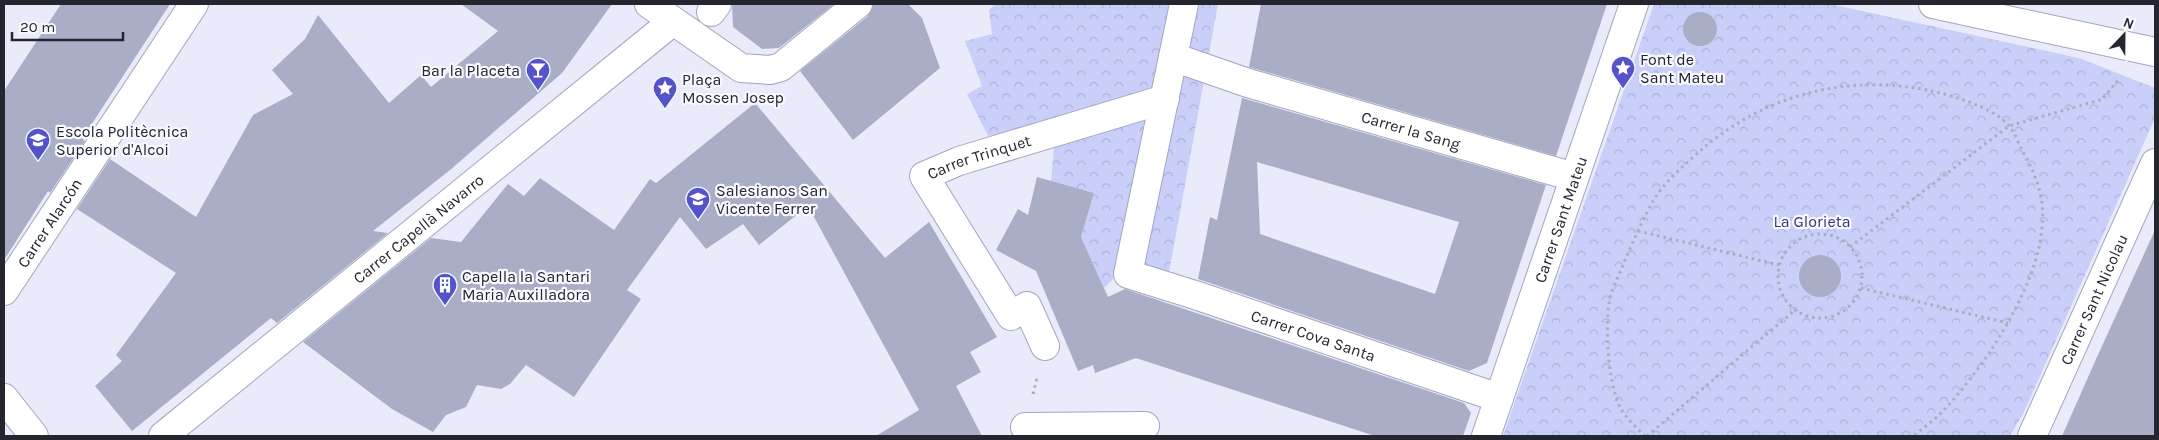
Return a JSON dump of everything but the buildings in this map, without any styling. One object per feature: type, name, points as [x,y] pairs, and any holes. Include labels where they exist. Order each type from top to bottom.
[{"type":"street","name":"Carrer Alarcón","points":[[4,291],[194,4]]},
{"type":"street","points":[[649,4],[672,22],[741,68],[770,70],[781,67],[858,4]]},
{"type":"street","points":[[1165,99],[1184,4]]},
{"type":"street","name":"Carrer Sant Mateu","points":[[1486,436],[1634,4]]},
{"type":"street","points":[[1933,4],[2146,50]]},
{"type":"street","name":"Carrer Capellà Navarro","points":[[163,436],[672,22]]},
{"type":"street","name":"Carrer la Sang","points":[[1173,57],[1248,83],[1574,177]]},
{"type":"street","name":"Carrer Cova Santa","points":[[1165,99],[1128,274],[1499,398]]},
{"type":"street","name":"Carrer Trinquet","points":[[1045,346],[1027,306],[1011,316],[924,176],[959,161],[1165,99]]},
{"type":"street","name":"Carrer Sant Nicolau","points":[[2032,436],[2155,163]]},
{"type":"street","points":[[4,398],[34,436]]},
{"type":"street","points":[[1025,427],[1145,426]]},
{"type":"path","points":[[1850,247],[2009,126],[2103,99],[2122,75],[2146,50]]},
{"type":"path","points":[[1795,310],[1646,436],[1621,409],[1609,368],[1609,301],[1638,231],[1659,192],[1716,136],[1751,114],[1783,100],[1836,87],[1906,86],[1935,92],[1979,106],[2009,126],[2033,170],[2041,198],[2042,234],[2026,288],[2008,323],[1971,378],[1943,412],[1913,436]]},
{"type":"path","points":[[1638,231],[1780,265]]},
{"type":"path","points":[[1816,234],[1829,235],[1850,247],[1859,259],[1862,273],[1861,288],[1855,300],[1846,310],[1834,316],[1820,318],[1807,316],[1795,310],[1786,301],[1778,277],[1785,253],[1793,244],[1816,234]]},
{"type":"path","points":[[1861,288],[2008,323]]},
{"type":"green space","points":[[995,4],[1218,4],[1168,278],[1127,265],[1104,288],[1081,237],[1094,193],[1051,182],[1056,122],[988,136],[967,94],[982,86],[965,41],[992,34],[989,10]]},
{"type":"green space","name":"La Glorieta","points":[[1654,4],[1830,4],[2079,58],[2155,88],[2155,118],[2024,412],[2010,436],[1503,436]]},
{"type":"place","name":"Font de Sant Mateu","points":[[1623,89]]},
{"type":"place","name":"Bar la Placeta","points":[[538,91]]},
{"type":"place","name":"Plaça Mossen Josep","points":[[665,109]]},
{"type":"place","name":"Escola Politècnica Superior d'Alcoi","points":[[38,161]]},
{"type":"place","name":"Salesianos San Vicente Ferrer","points":[[698,220]]},
{"type":"place","name":"Capella la Santari Maria Auxilladora","points":[[445,306]]}]
